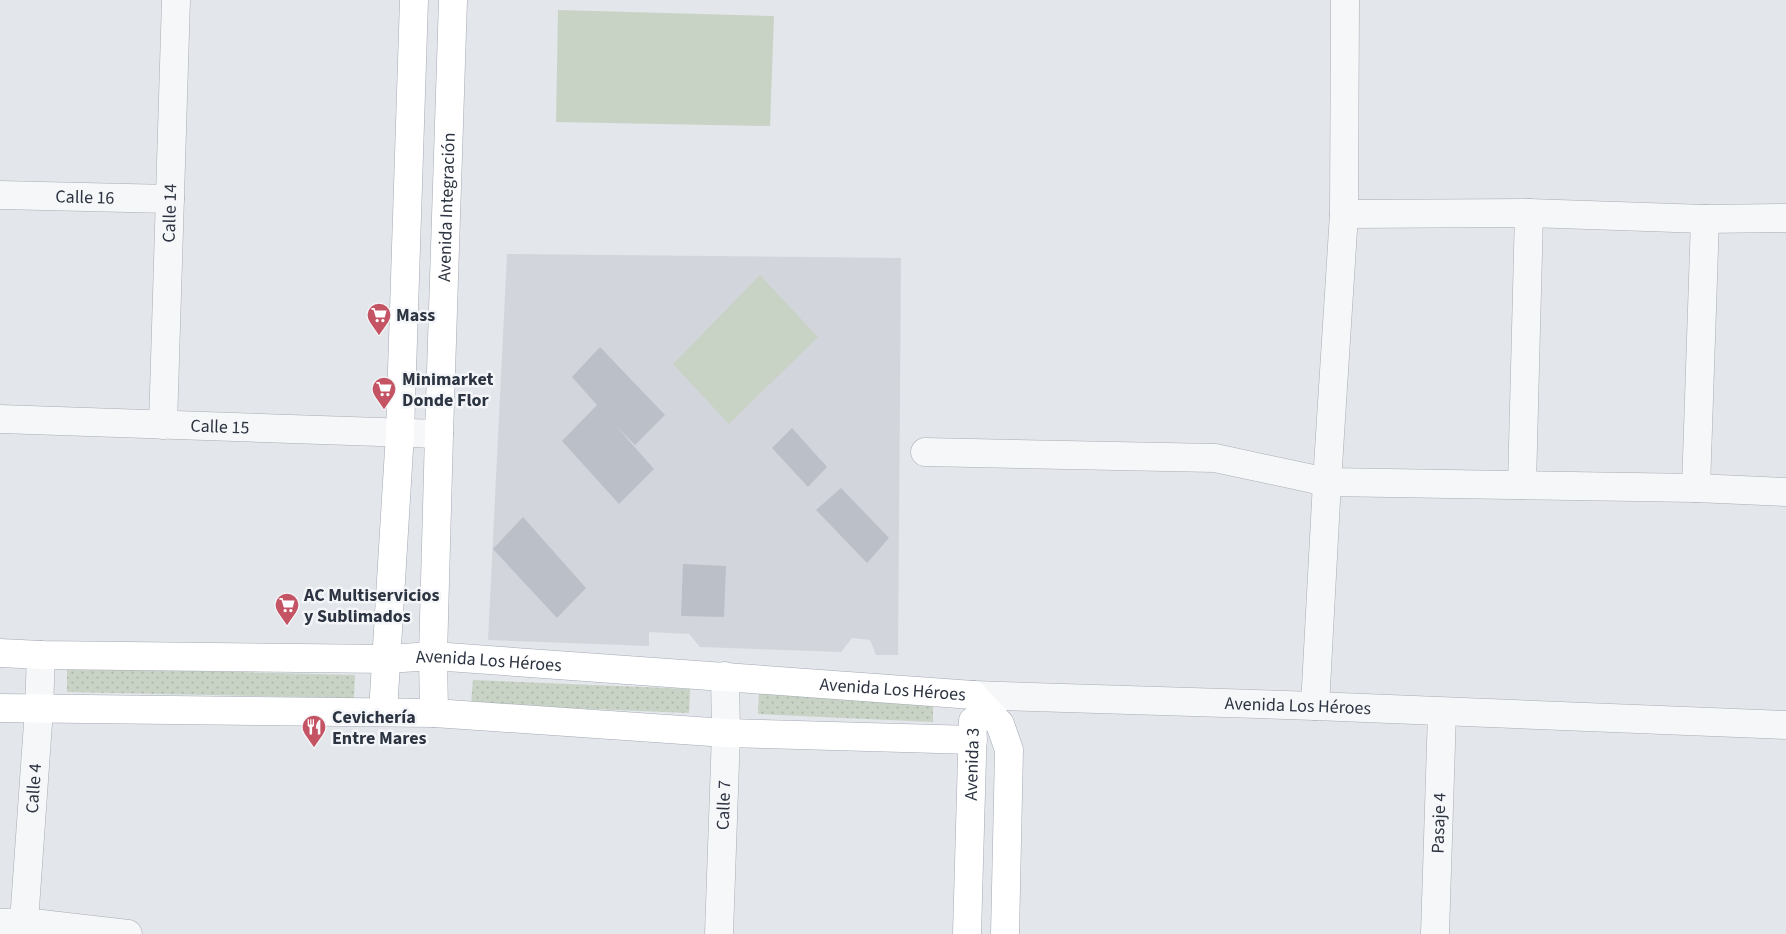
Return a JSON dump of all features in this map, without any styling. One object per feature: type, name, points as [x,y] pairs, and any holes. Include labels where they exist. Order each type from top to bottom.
[{"type":"main road","points":[[383,712],[400,433],[414,0]]},
{"type":"main road","name":"Avenida Integración","points":[[434,713],[433,656],[453,0]]},
{"type":"main road","name":"Avenida Los Héroes","points":[[0,653],[387,659],[433,656],[973,695]]},
{"type":"main road","name":"Avenida 3","points":[[967,934],[973,695]]},
{"type":"main road","name":"Avenida 3","points":[[973,695],[1000,724],[1009,750],[1005,934]]},
{"type":"main road","points":[[0,708],[434,713],[726,733],[973,740]]},
{"type":"street","name":"Calle 14","points":[[164,425],[176,0]]},
{"type":"street","points":[[1315,706],[1326,482],[1344,214],[1345,0]]},
{"type":"street","name":"Calle 16","points":[[0,195],[170,199]]},
{"type":"street","points":[[1344,214],[1529,213],[1705,219],[1786,218]]},
{"type":"street","points":[[1522,485],[1529,213]]},
{"type":"street","points":[[1696,488],[1705,219]]},
{"type":"street","name":"Calle 15","points":[[0,419],[439,434]]},
{"type":"street","points":[[924,452],[1215,458],[1326,482],[1696,488],[1786,492]]},
{"type":"street","name":"Calle 4","points":[[12,922],[39,709],[41,655]]},
{"type":"street","name":"Calle 7","points":[[719,934],[726,733],[725,676]]},
{"type":"street","name":"Avenida Los Héroes","points":[[973,695],[1315,706],[1786,725]]},
{"type":"street","name":"Pasaje 4","points":[[1435,934],[1442,712]]},
{"type":"street","points":[[12,922],[128,934]]},
{"type":"shaded area","points":[[507,254],[901,258],[898,655],[876,655],[870,640],[852,638],[841,652],[700,647],[689,634],[649,632],[649,646],[488,640]]},
{"type":"green space","points":[[558,10],[774,16],[770,126],[556,122]]},
{"type":"green space","points":[[760,275],[818,337],[729,424],[673,364]]},
{"type":"green space","points":[[67,668],[355,675],[354,698],[67,692]]},
{"type":"green space","points":[[473,680],[690,689],[689,713],[471,704]]},
{"type":"green space","points":[[759,690],[933,697],[933,722],[758,714]]},
{"type":"building","points":[[600,347],[665,415],[635,445],[616,426],[654,469],[619,504],[562,441],[597,405],[572,377]]},
{"type":"building","points":[[792,428],[827,467],[808,487],[772,448]]},
{"type":"building","points":[[841,488],[889,538],[867,563],[816,510]]},
{"type":"building","points":[[523,517],[586,588],[557,618],[493,549]]},
{"type":"building","points":[[683,564],[726,566],[724,617],[681,616]]},
{"type":"place","name":"Mass","points":[[379,336]]},
{"type":"place","name":"Minimarket Donde Flor","points":[[384,410]]},
{"type":"place","name":"AC Multiservicios y Sublimados","points":[[287,626]]},
{"type":"place","name":"Cevichería Entre Mares","points":[[314,748]]}]
